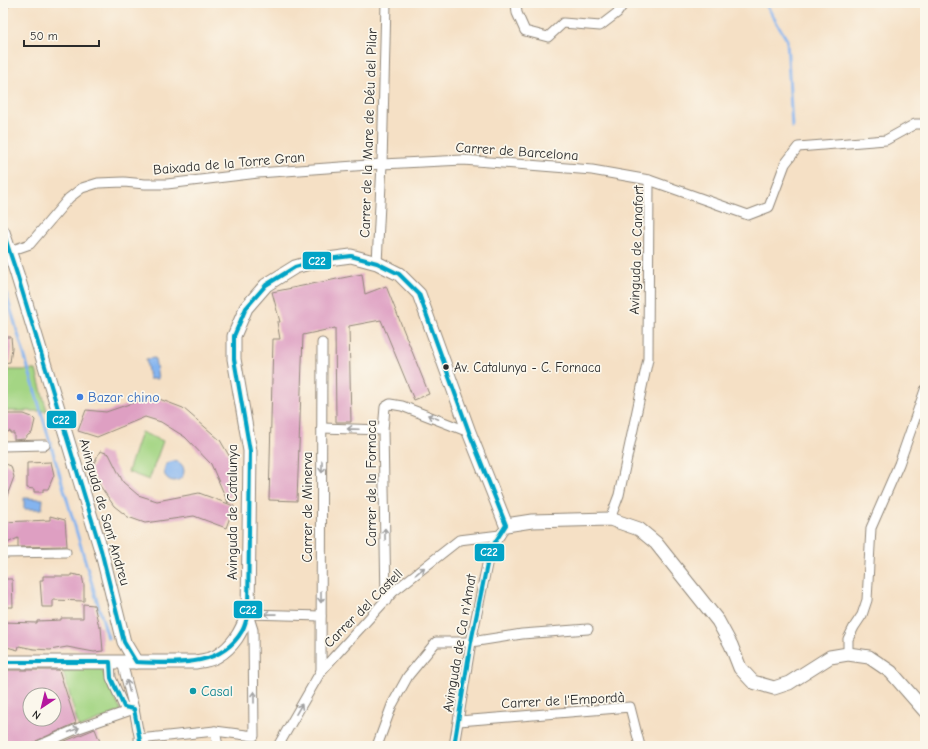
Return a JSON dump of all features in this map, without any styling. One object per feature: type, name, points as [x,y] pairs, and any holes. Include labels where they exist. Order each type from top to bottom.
[{"type":"street","name":"Carrer de la Mare de Déu del Pilar","points":[[377,263],[382,164],[386,3]]},
{"type":"street","points":[[516,3],[517,13],[525,31],[548,37],[563,23],[600,26],[617,13],[624,3]]},
{"type":"street","name":"Avinguda de Canafort","points":[[610,519],[619,495],[648,359],[649,180],[748,215],[769,207],[785,164],[798,147],[886,140],[915,124],[925,124]]},
{"type":"street","name":"Carrer de Barcelona","points":[[382,164],[463,160],[592,170],[649,180]]},
{"type":"street","name":"Baixada de la Torre Gran","points":[[10,251],[30,244],[69,198],[82,188],[98,183],[124,182],[166,184],[258,173],[382,164]]},
{"type":"street","name":"Avinguda de Sant Andreu","points":[[3,232],[101,550],[124,642],[136,662]]},
{"type":"street","name":"Avinguda de Catalunya","points":[[3,662],[196,662],[216,657],[230,647],[241,632],[248,614],[250,451],[234,359],[234,336],[246,308],[266,285],[295,267],[320,260],[351,256],[377,263],[398,274],[419,294],[468,432],[495,500],[503,530]]},
{"type":"street","name":"Carrer de Minerva","points":[[321,671],[322,344]]},
{"type":"street","points":[[848,654],[848,638],[862,615],[867,600],[871,528],[899,464],[925,390]]},
{"type":"street","name":"Carrer de la Fornaca","points":[[386,600],[383,430],[385,407],[390,404],[402,406],[468,432]]},
{"type":"street","points":[[322,428],[383,430]]},
{"type":"street","points":[[3,446],[45,445]]},
{"type":"street","points":[[503,530],[532,521],[610,519],[639,529],[656,543],[718,621],[731,645],[740,668],[753,682],[774,688],[789,683],[830,657],[848,654],[869,657],[891,672],[925,711]]},
{"type":"street","name":"Carrer del Castell","points":[[278,745],[321,671],[393,592],[458,540],[503,530]]},
{"type":"street","name":"Avinguda de Ca n'Amat","points":[[454,746],[471,642],[490,550],[503,530]]},
{"type":"street","points":[[3,553],[66,552]]},
{"type":"street","points":[[116,662],[134,709],[140,742],[215,731],[254,736],[254,630],[248,614],[321,616]]},
{"type":"street","points":[[376,746],[392,705],[408,676],[436,642],[471,642],[522,634],[588,629]]},
{"type":"street","points":[[116,662],[111,678],[124,707],[134,709]]},
{"type":"street","name":"Carrer de l'Empordà","points":[[459,720],[630,706],[640,746]]},
{"type":"street","points":[[38,746],[79,728],[134,709]]},
{"type":"street","points":[[215,731],[218,746]]},
{"type":"green space","points":[[3,370],[36,370],[47,411],[3,411]]},
{"type":"green space","points":[[141,432],[163,441],[149,480],[128,472]]},
{"type":"green space","points":[[92,665],[102,670],[121,711],[79,728],[62,668]]},
{"type":"water","points":[[155,358],[158,379],[149,379],[146,359]]},
{"type":"water","points":[[174,461],[181,464],[184,471],[181,478],[174,481],[167,478],[164,471],[167,464]]},
{"type":"water","points":[[24,498],[43,499],[42,509],[24,509]]},
{"type":"building","points":[[362,274],[365,294],[386,286],[429,394],[414,400],[381,320],[349,326],[351,422],[336,422],[335,328],[303,335],[297,501],[269,500],[273,339],[280,339],[277,322],[280,322],[272,292]]},
{"type":"building","points":[[3,337],[11,337],[12,348],[10,362],[3,363]]},
{"type":"building","points":[[154,397],[183,408],[220,440],[235,466],[228,503],[211,464],[185,437],[161,422],[145,417],[97,437],[78,431],[86,410],[106,412]]},
{"type":"building","points":[[3,414],[24,414],[32,417],[35,420],[32,433],[25,439],[14,440],[14,433],[10,433],[10,431],[3,433]]},
{"type":"building","points":[[100,451],[109,454],[123,482],[138,495],[157,501],[199,493],[234,506],[226,528],[194,516],[145,523],[128,517],[114,506],[94,477],[91,469]]},
{"type":"building","points":[[51,462],[54,475],[48,489],[43,489],[43,492],[34,492],[34,489],[27,488],[27,463]]},
{"type":"building","points":[[3,463],[11,466],[14,477],[4,504],[3,504]]},
{"type":"building","points":[[50,516],[65,520],[67,546],[18,547],[18,538],[3,545],[3,522],[50,520]]},
{"type":"building","points":[[71,574],[82,576],[84,585],[84,601],[53,600],[53,607],[42,607],[40,580],[43,580],[43,576],[71,576]]},
{"type":"building","points":[[3,579],[12,579],[13,607],[3,607]]},
{"type":"building","points":[[83,604],[94,605],[99,627],[101,627],[103,651],[94,652],[67,647],[50,650],[19,646],[18,650],[3,646],[3,622],[37,623],[37,621],[61,620],[61,618],[83,618]]},
{"type":"building","points":[[3,670],[59,670],[76,723],[36,741],[32,746],[3,746]]},
{"type":"building","points":[[95,729],[101,744],[95,746],[53,746]]},
{"type":"waterway","points":[[765,3],[787,40],[792,127]]},
{"type":"waterway","points":[[3,283],[108,638]]},
{"type":"transit line","name":"C22","points":[[3,232],[101,550],[124,642],[136,662],[180,663],[209,658],[221,652],[233,643],[242,631],[248,614],[250,451],[234,359],[234,336],[246,308],[266,285],[295,267],[320,260],[351,256],[377,263],[399,274],[419,294],[469,432],[506,525],[490,550],[471,642],[454,746]]},
{"type":"transit line","name":"C22","points":[[3,662],[110,662],[111,678],[124,707],[134,709],[141,746]]},
{"type":"place","name":"Av. Catalunya - C. Fornaca","points":[[446,367]]},
{"type":"place","name":"Bazar chino","points":[[80,397]]},
{"type":"place","name":"Casal","points":[[193,691]]}]
